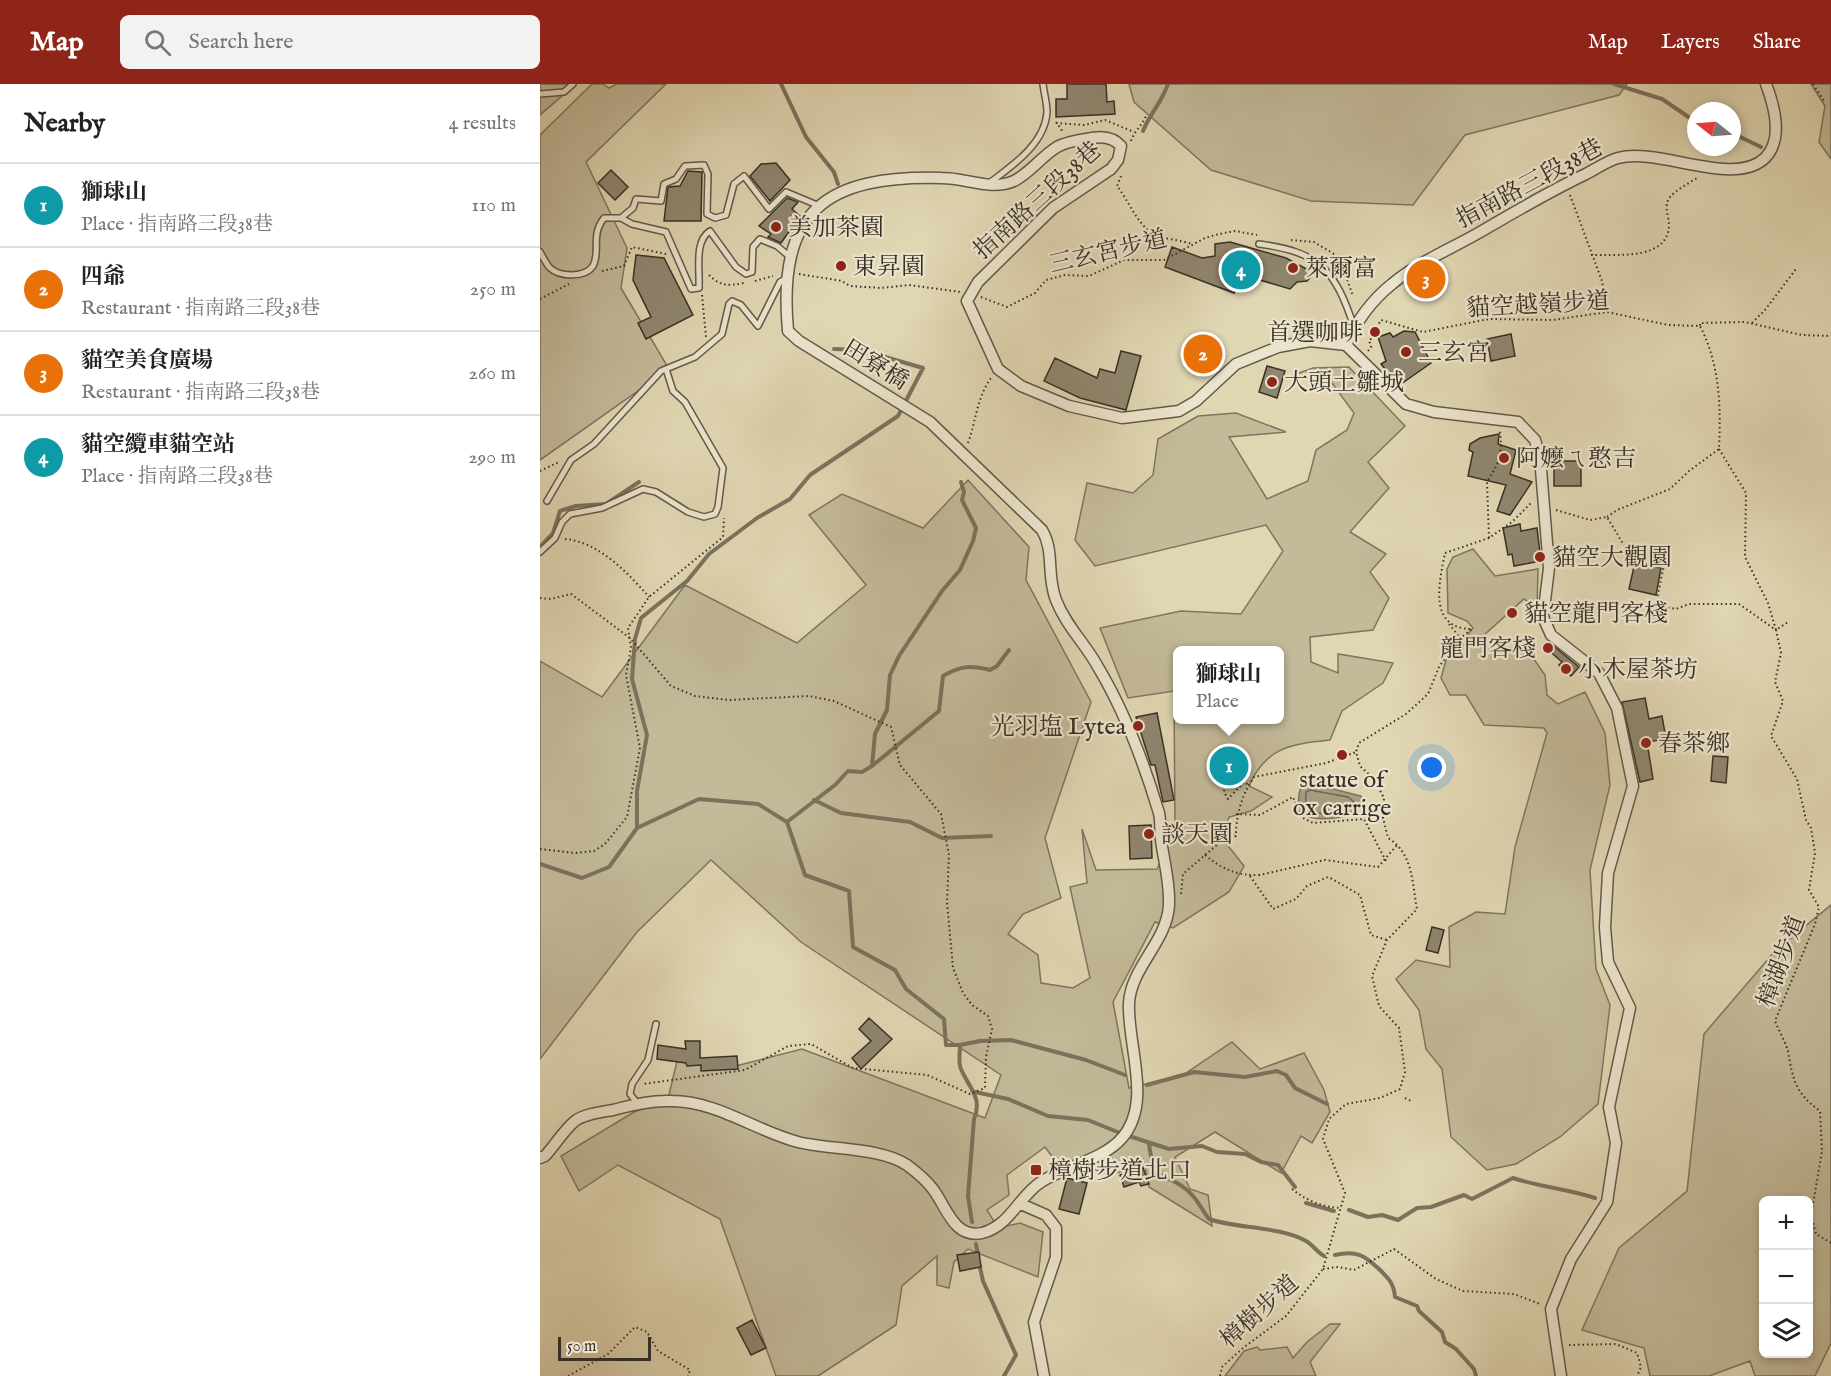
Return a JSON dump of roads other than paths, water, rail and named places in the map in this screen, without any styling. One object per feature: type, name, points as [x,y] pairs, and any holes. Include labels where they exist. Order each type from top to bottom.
[{"type":"street","name":"指南路三段38巷","points":[[799,341],[788,331],[787,275],[795,240],[807,216],[818,205],[858,186],[899,178],[945,178],[987,185],[1002,185],[1016,180],[1057,147],[1069,142],[1099,137],[1110,138],[1121,146],[1118,160],[1112,169],[1053,208],[978,282],[967,301],[998,369],[1021,386],[1069,406],[1122,418],[1179,411],[1196,401],[1236,364],[1278,347],[1310,341],[1346,345],[1354,327],[1392,284],[1422,264],[1554,190],[1618,158],[1653,156],[1711,168],[1731,169],[1752,165],[1765,158],[1773,143],[1775,122],[1773,104],[1766,84]]},
{"type":"street","name":"田寮橋","points":[[799,341],[930,422],[1031,518],[1050,542],[1049,582],[1067,625],[1096,663],[1124,713],[1160,816],[1161,839],[1169,878],[1169,909],[1159,941],[1141,969],[1129,998],[1130,1037],[1138,1090],[1132,1124],[1121,1140],[1042,1181],[1029,1192],[1021,1204]]},
{"type":"street","points":[[1346,345],[1406,404],[1434,412],[1518,422],[1535,440],[1540,457],[1549,568],[1543,617],[1551,635],[1599,673],[1617,708],[1633,786],[1608,873],[1605,927],[1608,962],[1630,1008],[1609,1107],[1616,1143],[1607,1202],[1571,1259],[1551,1309],[1562,1376]]},
{"type":"street","points":[[540,1158],[545,1156],[577,1119],[639,1105],[671,1101],[695,1104],[799,1143],[884,1157],[906,1164],[932,1188],[953,1221],[963,1232],[979,1233],[995,1228],[1021,1204],[1046,1215],[1056,1228],[1056,1257],[1034,1322],[1044,1376]]},
{"type":"lane","points":[[540,94],[564,92],[573,84]]},
{"type":"lane","points":[[987,185],[1017,163],[1044,128],[1047,111],[1043,84]]},
{"type":"lane","points":[[621,218],[633,208],[636,199],[662,201],[664,184],[676,179],[685,166],[704,165],[708,174],[707,214],[715,218],[726,215],[734,184],[744,176],[769,209],[786,192],[818,205]]},
{"type":"lane","points":[[540,252],[551,269],[572,276],[591,269],[594,263],[597,227],[604,218],[621,218],[632,224],[666,232],[691,289],[699,288],[699,244],[704,235],[710,231],[736,267],[746,274],[752,272],[753,247],[759,239],[777,246],[790,257]]},
{"type":"lane","points":[[1259,244],[1291,248],[1315,260],[1330,275],[1340,290],[1354,327]]},
{"type":"lane","points":[[547,501],[572,460],[594,444],[661,371],[695,357],[722,334],[729,304],[732,301],[741,305],[758,326],[780,282],[787,275]]},
{"type":"lane","points":[[540,552],[555,538],[562,522],[570,514],[602,508],[644,489],[656,492],[688,512],[704,517],[715,514],[723,468],[685,402],[673,391],[666,369]]},
{"type":"lane","points":[[639,1105],[630,1094],[632,1084],[648,1060],[656,1024]]},
{"type":"water","points":[[1309,783],[1361,796],[1361,803],[1354,814],[1323,819],[1306,815],[1300,809],[1299,800],[1301,787]]},
{"type":"waterway","points":[[781,84],[806,137],[834,172],[838,184]]},
{"type":"waterway","points":[[1143,131],[1168,84]]},
{"type":"waterway","points":[[1614,84],[1662,99],[1687,116]]},
{"type":"waterway","points":[[1741,137],[1761,147]]},
{"type":"waterway","points":[[637,828],[637,791],[647,735],[632,679],[635,639],[641,618],[687,581],[709,554],[757,518],[790,499],[810,475],[898,416],[923,368],[861,350],[834,349]]},
{"type":"waterway","points":[[540,547],[553,533],[560,511],[576,506],[606,504],[639,482]]},
{"type":"waterway","points":[[872,766],[875,734],[887,710],[890,675],[899,656],[942,591],[960,570],[973,541],[976,528],[962,500],[964,492],[961,482]]},
{"type":"waterway","points":[[787,822],[835,785],[848,771],[862,772],[872,766],[939,711],[943,676],[965,667],[990,670],[997,666],[1009,650]]},
{"type":"waterway","points":[[540,864],[582,878],[609,867],[637,828],[699,799],[758,804],[787,822],[805,875],[849,891],[853,947],[895,970],[906,989],[944,1019],[946,1045],[960,1045],[960,1067],[974,1093],[977,1105],[968,1196],[972,1222]]},
{"type":"waterway","points":[[814,800],[841,813],[910,822],[942,838],[991,836]]},
{"type":"waterway","points":[[960,1045],[980,1041],[1011,1040],[1086,1060],[1125,1075]]},
{"type":"waterway","points":[[1147,1085],[1194,1072],[1245,1077],[1277,1071],[1286,1075],[1295,1088],[1327,1104]]},
{"type":"waterway","points":[[975,1092],[1008,1099],[1048,1116],[1088,1120],[1120,1133]]},
{"type":"waterway","points":[[1132,1137],[1169,1149],[1202,1146],[1217,1152],[1245,1154],[1261,1162],[1278,1165],[1295,1187]]},
{"type":"waterway","points":[[1149,1144],[1151,1158],[1157,1172],[1191,1193],[1209,1219],[1295,1236],[1324,1256]]},
{"type":"waterway","points":[[1349,1210],[1368,1217],[1382,1215],[1398,1220],[1417,1208],[1431,1207],[1464,1195],[1472,1199],[1513,1178],[1595,1198]]},
{"type":"waterway","points":[[1306,1203],[1334,1211]]},
{"type":"waterway","points":[[976,1244],[978,1256]]},
{"type":"waterway","points":[[1335,1255],[1349,1253],[1359,1255],[1374,1264],[1390,1281],[1395,1297],[1417,1306],[1419,1311],[1442,1332],[1445,1342],[1456,1349],[1474,1369],[1476,1376]]},
{"type":"waterway","points":[[979,1263],[983,1281],[1016,1355],[1004,1376]]},
{"type":"place","name":"美加茶園","points":[[776,227]]},
{"type":"place","name":"東昇園","points":[[841,266]]},
{"type":"place","name":"萊爾富","points":[[1293,268]]},
{"type":"place","name":"貓空纜車貓空站","points":[[1241,270]]},
{"type":"place","name":"貓空美食廣場","points":[[1426,279]]},
{"type":"place","name":"首選咖啡","points":[[1375,332]]},
{"type":"place","name":"三玄宮","points":[[1406,352]]},
{"type":"place","name":"四爺","points":[[1203,354]]},
{"type":"place","name":"大頭土雛城","points":[[1272,382]]},
{"type":"place","name":"阿嬤ㄟ憨吉","points":[[1504,458]]},
{"type":"place","name":"貓空大觀園","points":[[1540,557]]},
{"type":"place","name":"貓空龍門客棧","points":[[1512,613]]},
{"type":"place","name":"龍門客棧","points":[[1548,648]]},
{"type":"place","name":"小木屋茶坊","points":[[1566,669]]},
{"type":"place","name":"光羽塩 Lytea","points":[[1138,726]]},
{"type":"place","name":"春茶鄉","points":[[1646,743]]},
{"type":"place","name":"statue of ox carrige","points":[[1342,755]]},
{"type":"place","name":"獅球山","points":[[1229,766]]},
{"type":"place","name":"談天園","points":[[1149,834]]},
{"type":"place","name":"樟樹步道北口","points":[[1036,1170]]}]
